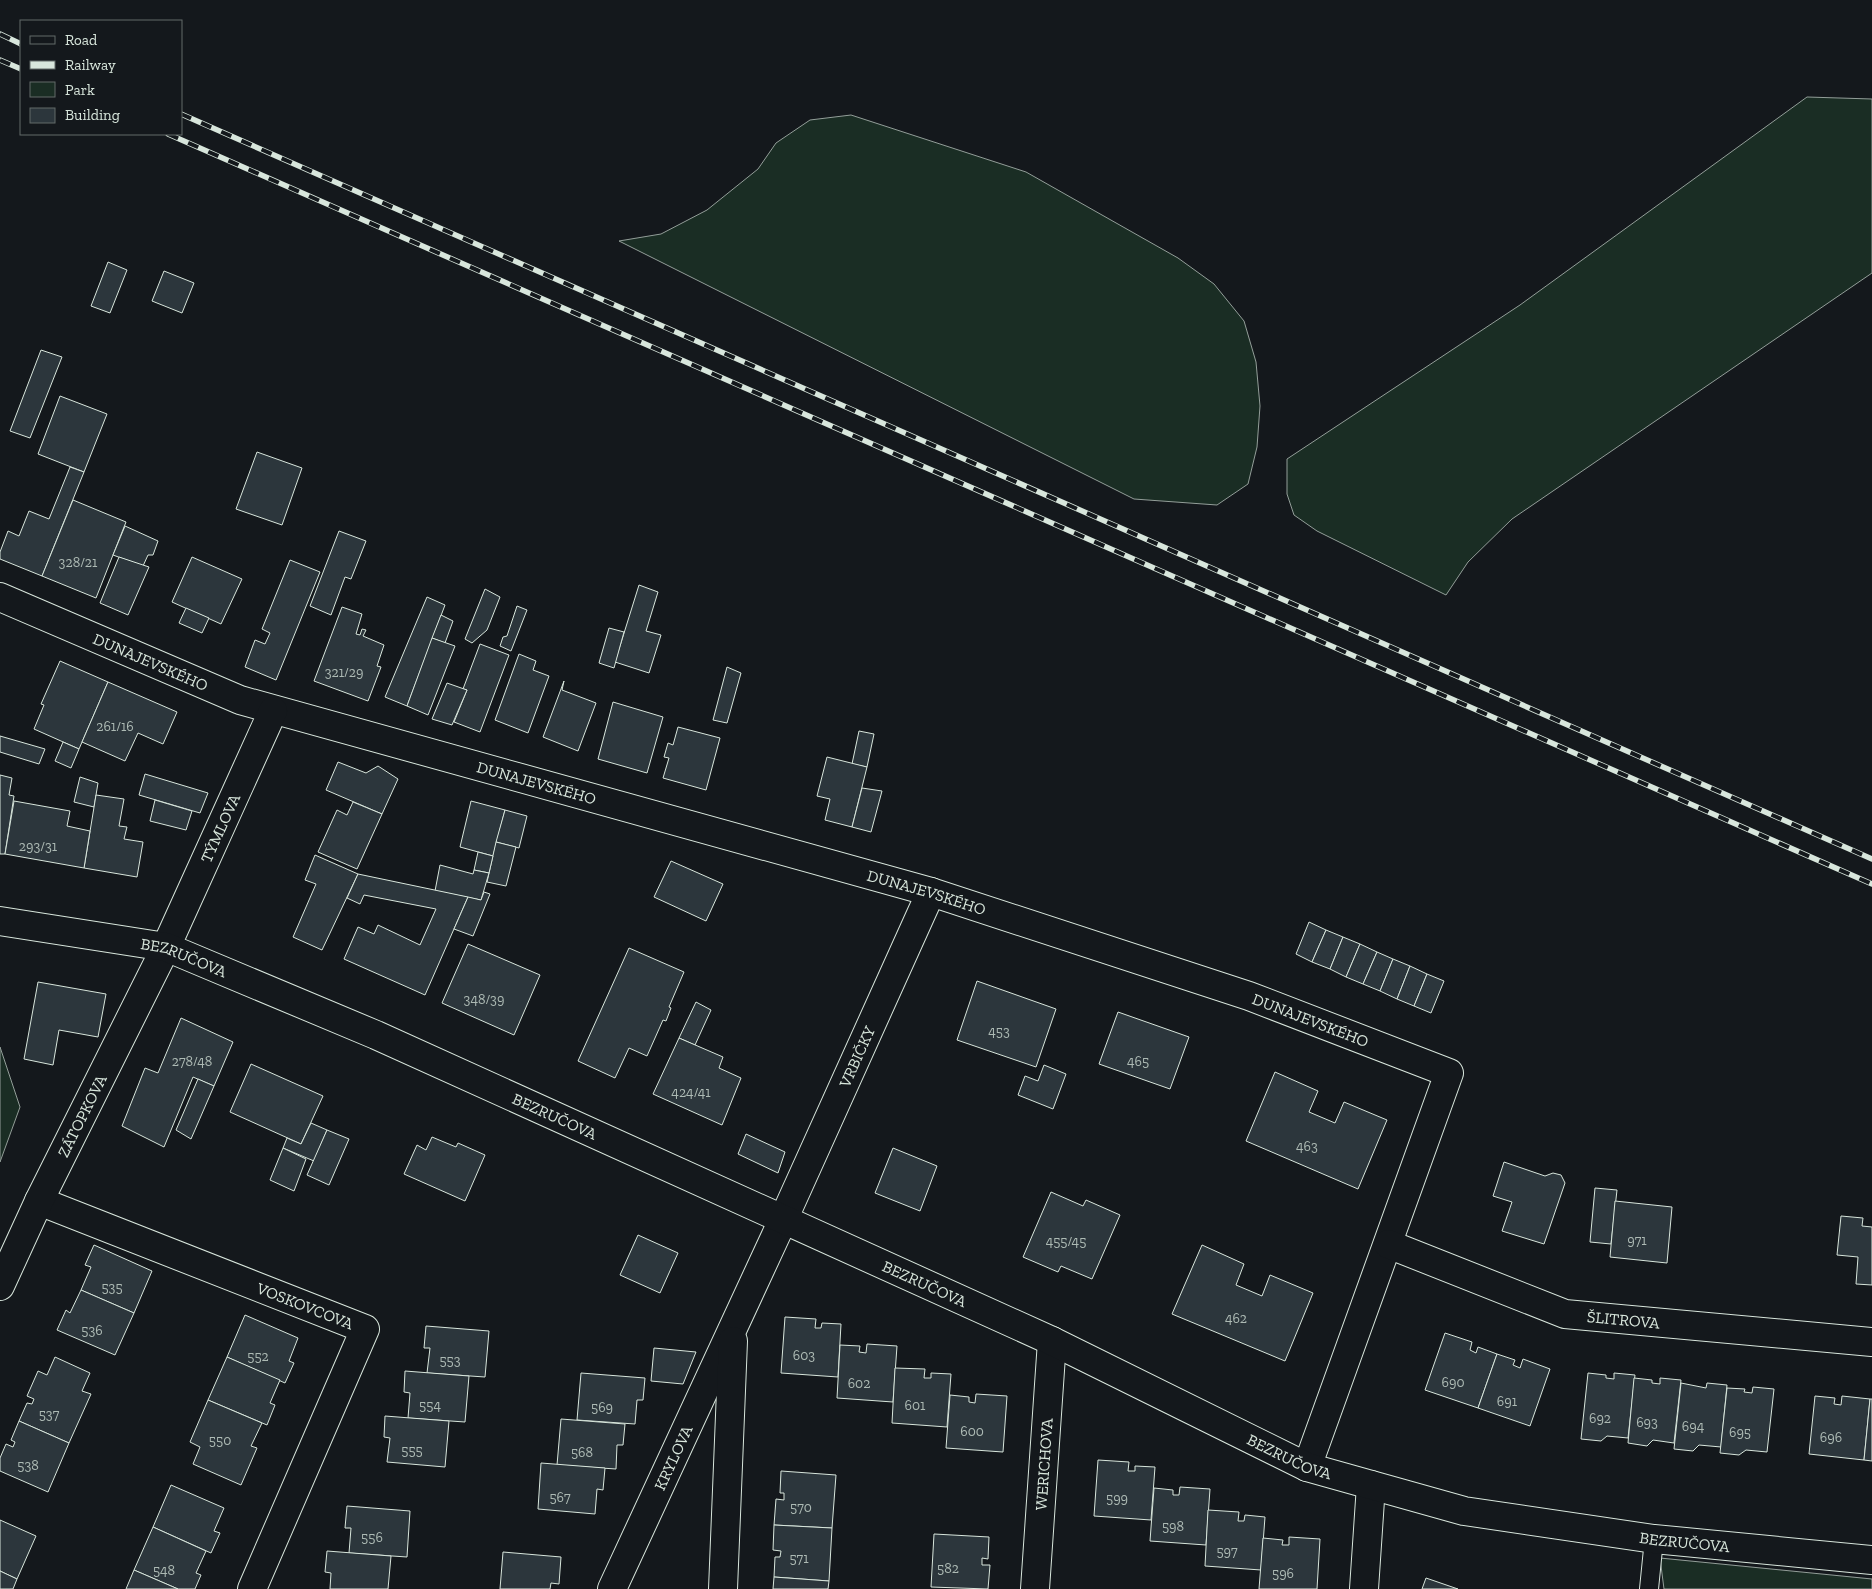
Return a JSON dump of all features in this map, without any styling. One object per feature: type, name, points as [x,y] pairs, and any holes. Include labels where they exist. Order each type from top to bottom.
[{"type":"street","name":"DUNAJEVSKÉHO","points":[[0,597],[240,700],[273,711],[931,892],[1249,996],[1450,1073],[1307,1467]]},
{"type":"street","name":"TÝMLOVA","points":[[166,947],[273,711]]},
{"type":"street","name":"VRBIČKY","points":[[783,1220],[931,892]]},
{"type":"street","name":"BEZRUČOVA","points":[[0,921],[166,947],[376,1035],[1052,1341],[1307,1467],[1464,1511],[1654,1538],[1872,1560]]},
{"type":"street","name":"ZÁTOPKOVA","points":[[0,1286],[39,1201],[166,947]]},
{"type":"street","name":"VOSKOVCOVA","points":[[39,1201],[364,1329],[252,1589]]},
{"type":"street","name":"KRYLOVA","points":[[612,1589],[783,1220]]},
{"type":"street","name":"ŠLITROVA","points":[[1388,1244],[1565,1314],[1872,1342]]},
{"type":"street","name":"KRYLOVA","points":[[722,1589],[734,1327]]},
{"type":"street","name":"WERICHOVA","points":[[1035,1589],[1052,1341]]},
{"type":"street","points":[[1364,1589],[1370,1485]]},
{"type":"lane","points":[[1649,1589],[1654,1538]]},
{"type":"green space","points":[[1807,97],[1872,99],[1872,273],[1512,519],[1468,562],[1446,595],[1317,531],[1294,515],[1287,494],[1287,459],[1520,305]]},
{"type":"green space","points":[[851,115],[1026,172],[1178,258],[1214,284],[1244,321],[1256,362],[1260,406],[1257,447],[1248,484],[1217,505],[1134,499],[619,241],[661,234],[707,210],[758,169],[776,143],[810,120]]},
{"type":"green space","points":[[0,1047],[20,1107],[0,1162]]},
{"type":"green space","points":[[1660,1558],[1872,1579],[1872,1589],[1664,1589]]},
{"type":"building","points":[[108,262],[127,270],[110,313],[91,306]]},
{"type":"building","points":[[164,271],[194,283],[182,313],[152,301]]},
{"type":"building","points":[[41,350],[62,357],[30,438],[10,431]]},
{"type":"building","points":[[60,396],[107,414],[84,472],[38,454]]},
{"type":"building","points":[[257,452],[302,468],[282,525],[236,509]]},
{"type":"building","points":[[70,467],[84,472],[42,576],[0,559],[0,552],[8,531],[19,536],[29,511],[49,519]]},
{"type":"building","points":[[73,500],[126,522],[96,598],[42,576]]},
{"type":"building","points":[[125,526],[158,541],[153,555],[148,555],[143,566],[113,555]]},
{"type":"building","points":[[339,531],[366,541],[351,579],[345,577],[331,615],[310,606]]},
{"type":"building","points":[[119,557],[149,567],[128,615],[100,603]]},
{"type":"building","points":[[192,557],[242,579],[221,624],[172,602]]},
{"type":"building","points":[[290,560],[320,572],[276,680],[245,667],[255,640],[265,644],[270,633],[262,629]]},
{"type":"building","points":[[639,585],[658,592],[646,631],[661,635],[649,673],[615,662]]},
{"type":"building","points":[[485,589],[500,597],[487,630],[472,643],[465,639]]},
{"type":"building","points":[[427,597],[445,605],[407,706],[385,697]]},
{"type":"building","points":[[517,606],[527,610],[511,651],[500,646],[503,637],[507,636]]},
{"type":"building","points":[[342,607],[362,614],[356,634],[360,635],[362,629],[366,630],[363,636],[384,645],[377,666],[381,667],[368,701],[314,681]]},
{"type":"building","points":[[186,608],[209,618],[202,633],[179,623]]},
{"type":"building","points":[[441,615],[453,621],[445,643],[432,638]]},
{"type":"building","points":[[609,628],[624,632],[614,668],[599,663]]},
{"type":"building","points":[[432,638],[455,646],[428,715],[407,706]]},
{"type":"building","points":[[480,644],[509,655],[480,732],[454,722],[467,690],[463,689]]},
{"type":"building","points":[[519,654],[536,661],[533,670],[549,676],[528,733],[495,720]]},
{"type":"building","points":[[60,661],[108,682],[79,749],[34,729],[44,705],[41,704]]},
{"type":"building","points":[[727,667],[741,673],[727,723],[713,720]]},
{"type":"building","points":[[564,681],[562,690],[596,703],[578,751],[543,737]]},
{"type":"building","points":[[108,682],[177,712],[163,744],[138,733],[125,761],[82,742]]},
{"type":"building","points":[[447,683],[467,690],[452,725],[432,719]]},
{"type":"building","points":[[613,702],[663,717],[647,773],[598,759]]},
{"type":"building","points":[[678,727],[720,738],[706,790],[663,778],[669,758],[664,757],[668,743],[673,745]]},
{"type":"building","points":[[859,731],[874,734],[867,767],[852,764]]},
{"type":"building","points":[[0,736],[45,749],[39,764],[0,752]]},
{"type":"building","points":[[63,742],[79,749],[71,768],[55,761]]},
{"type":"building","points":[[827,757],[867,767],[852,827],[825,820],[830,799],[817,796]]},
{"type":"building","points":[[338,762],[366,773],[378,766],[398,779],[382,814],[326,790]]},
{"type":"building","points":[[145,774],[208,793],[200,813],[139,795]]},
{"type":"building","points":[[0,775],[12,778],[9,795],[14,796],[5,854],[0,854]]},
{"type":"building","points":[[80,777],[98,783],[94,807],[74,802]]},
{"type":"building","points":[[862,788],[882,791],[871,832],[852,827]]},
{"type":"building","points":[[96,795],[124,799],[119,826],[127,827],[124,839],[143,842],[137,877],[84,868]]},
{"type":"building","points":[[155,800],[192,811],[186,830],[150,821]]},
{"type":"building","points":[[14,801],[70,811],[67,826],[90,831],[84,868],[5,854]]},
{"type":"building","points":[[471,801],[505,810],[493,856],[460,847]]},
{"type":"building","points":[[353,802],[382,814],[357,869],[318,852],[337,810],[347,815]]},
{"type":"building","points":[[505,810],[527,816],[519,848],[496,842]]},
{"type":"building","points":[[496,842],[516,847],[506,886],[487,882]]},
{"type":"building","points":[[478,852],[493,856],[489,873],[474,870]]},
{"type":"building","points":[[315,855],[358,874],[322,950],[293,937],[316,884],[305,880]]},
{"type":"building","points":[[671,861],[723,884],[706,921],[654,897]]},
{"type":"building","points":[[440,865],[473,874],[474,870],[489,873],[481,900],[435,891]]},
{"type":"building","points":[[358,874],[468,897],[425,995],[344,959],[358,927],[374,934],[378,925],[420,945],[436,909],[364,895],[360,904],[347,898]]},
{"type":"building","points":[[484,892],[490,894],[473,936],[454,929],[468,897],[481,900]]},
{"type":"building","points":[[1309,922],[1326,930],[1312,962],[1296,954]]},
{"type":"building","points":[[1326,930],[1343,937],[1330,969],[1312,962]]},
{"type":"building","points":[[1343,937],[1360,944],[1346,977],[1330,969]]},
{"type":"building","points":[[468,944],[540,975],[514,1035],[442,1003]]},
{"type":"building","points":[[1360,944],[1377,952],[1363,984],[1346,977]]},
{"type":"building","points":[[629,948],[684,972],[669,1007],[671,1008],[666,1021],[663,1020],[647,1056],[629,1048],[615,1078],[578,1061]]},
{"type":"building","points":[[1377,952],[1393,959],[1380,991],[1363,984]]},
{"type":"building","points":[[1393,959],[1410,966],[1397,999],[1380,991]]},
{"type":"building","points":[[1410,966],[1427,974],[1414,1006],[1397,999]]},
{"type":"building","points":[[1427,974],[1444,981],[1431,1013],[1414,1006]]},
{"type":"building","points":[[977,981],[1056,1009],[1036,1067],[957,1040]]},
{"type":"building","points":[[38,982],[106,994],[98,1037],[59,1030],[53,1065],[24,1059]]},
{"type":"building","points":[[696,1002],[711,1010],[695,1045],[679,1038]]},
{"type":"building","points":[[1118,1012],[1189,1037],[1170,1089],[1099,1064]]},
{"type":"building","points":[[181,1018],[233,1042],[214,1086],[193,1077],[164,1147],[122,1126],[145,1068],[158,1073]]},
{"type":"building","points":[[679,1038],[723,1057],[719,1068],[741,1078],[722,1125],[653,1094]]},
{"type":"building","points":[[251,1064],[323,1096],[301,1144],[230,1112]]},
{"type":"building","points":[[1044,1065],[1066,1074],[1053,1109],[1018,1095],[1025,1076],[1038,1081]]},
{"type":"building","points":[[1275,1072],[1318,1091],[1309,1112],[1335,1123],[1344,1102],[1387,1120],[1358,1189],[1246,1141]]},
{"type":"building","points":[[198,1079],[214,1086],[191,1139],[176,1130]]},
{"type":"building","points":[[311,1123],[327,1130],[314,1161],[283,1148],[287,1138],[301,1144]]},
{"type":"building","points":[[327,1130],[349,1139],[329,1185],[307,1175]]},
{"type":"building","points":[[746,1134],[785,1152],[778,1173],[738,1154]]},
{"type":"building","points":[[432,1137],[456,1147],[458,1143],[485,1155],[465,1201],[404,1174],[417,1145],[426,1150]]},
{"type":"building","points":[[283,1148],[306,1159],[294,1191],[270,1180]]},
{"type":"building","points":[[893,1148],[937,1166],[920,1211],[875,1193]]},
{"type":"building","points":[[1504,1162],[1545,1176],[1553,1173],[1561,1175],[1565,1183],[1544,1244],[1502,1231],[1512,1202],[1493,1196]]},
{"type":"building","points":[[1595,1188],[1617,1190],[1611,1244],[1590,1242]]},
{"type":"building","points":[[1051,1192],[1083,1206],[1086,1200],[1120,1215],[1092,1279],[1061,1266],[1058,1272],[1023,1257]]},
{"type":"building","points":[[1615,1201],[1672,1207],[1667,1263],[1610,1257]]},
{"type":"building","points":[[1841,1216],[1863,1218],[1862,1226],[1872,1227],[1872,1285],[1856,1284],[1858,1257],[1837,1255]]},
{"type":"building","points":[[638,1235],[678,1253],[660,1293],[620,1275]]},
{"type":"building","points":[[94,1245],[152,1271],[134,1313],[81,1290],[91,1267],[85,1265]]},
{"type":"building","points":[[1202,1245],[1244,1264],[1236,1285],[1262,1296],[1270,1275],[1313,1293],[1285,1361],[1172,1314]]},
{"type":"building","points":[[81,1290],[134,1313],[115,1355],[57,1330],[66,1310],[70,1313]]},
{"type":"building","points":[[245,1315],[298,1338],[289,1361],[294,1363],[285,1383],[227,1357]]},
{"type":"building","points":[[785,1317],[816,1319],[815,1328],[821,1328],[822,1323],[841,1324],[838,1377],[781,1373]]},
{"type":"building","points":[[426,1326],[489,1331],[485,1377],[427,1373],[430,1348],[424,1348]]},
{"type":"building","points":[[1445,1333],[1472,1342],[1470,1350],[1476,1353],[1478,1347],[1497,1354],[1478,1408],[1425,1390]]},
{"type":"building","points":[[867,1344],[897,1346],[893,1402],[837,1398],[840,1345],[860,1346],[859,1352],[866,1353]]},
{"type":"building","points":[[654,1348],[696,1352],[683,1384],[651,1381]]},
{"type":"building","points":[[1497,1354],[1515,1360],[1513,1365],[1520,1368],[1523,1359],[1550,1369],[1530,1426],[1478,1408]]},
{"type":"building","points":[[55,1357],[90,1373],[82,1391],[91,1394],[69,1443],[19,1421],[27,1403],[32,1404],[34,1399],[27,1396],[38,1371],[47,1375]]},
{"type":"building","points":[[227,1357],[280,1380],[270,1403],[275,1405],[267,1425],[208,1400]]},
{"type":"building","points":[[895,1368],[925,1369],[924,1378],[931,1378],[931,1373],[951,1374],[947,1427],[892,1423]]},
{"type":"building","points":[[405,1371],[469,1376],[465,1422],[408,1418],[410,1393],[404,1392]]},
{"type":"building","points":[[581,1373],[645,1378],[643,1400],[637,1400],[635,1424],[577,1420]]},
{"type":"building","points":[[1588,1373],[1606,1375],[1606,1378],[1614,1379],[1614,1373],[1635,1375],[1628,1438],[1607,1436],[1601,1441],[1581,1439]]},
{"type":"building","points":[[1634,1378],[1652,1380],[1652,1383],[1660,1384],[1660,1378],[1681,1380],[1674,1443],[1653,1440],[1647,1446],[1628,1443]]},
{"type":"building","points":[[1681,1383],[1706,1388],[1707,1383],[1727,1385],[1721,1447],[1699,1445],[1693,1451],[1674,1449]]},
{"type":"building","points":[[1753,1387],[1774,1389],[1767,1452],[1746,1450],[1739,1455],[1720,1453],[1727,1388],[1745,1389],[1744,1392],[1752,1393]]},
{"type":"building","points":[[976,1394],[1007,1396],[1003,1452],[946,1448],[950,1395],[969,1397],[969,1402],[975,1403]]},
{"type":"building","points":[[1815,1396],[1835,1398],[1834,1404],[1841,1405],[1842,1396],[1870,1399],[1864,1460],[1809,1454]]},
{"type":"building","points":[[1870,1399],[1872,1399],[1872,1461],[1864,1460]]},
{"type":"building","points":[[208,1400],[262,1423],[251,1446],[257,1448],[241,1485],[193,1464],[200,1447],[190,1442]]},
{"type":"building","points":[[385,1416],[449,1421],[445,1467],[387,1462],[390,1438],[384,1437]]},
{"type":"building","points":[[561,1419],[625,1424],[623,1445],[617,1445],[616,1469],[557,1465]]},
{"type":"building","points":[[19,1421],[69,1443],[48,1492],[0,1471],[0,1458],[6,1444],[13,1447],[15,1442],[11,1440]]},
{"type":"building","points":[[1098,1460],[1129,1462],[1128,1471],[1135,1471],[1135,1466],[1155,1467],[1151,1520],[1094,1516]]},
{"type":"building","points":[[541,1463],[605,1468],[603,1490],[597,1489],[595,1514],[538,1509]]},
{"type":"building","points":[[781,1471],[836,1475],[832,1528],[774,1525],[776,1499],[784,1500],[784,1493],[780,1493]]},
{"type":"building","points":[[171,1485],[224,1508],[214,1531],[220,1533],[211,1553],[153,1527]]},
{"type":"building","points":[[1180,1487],[1210,1489],[1206,1545],[1150,1541],[1154,1488],[1173,1490],[1173,1495],[1179,1495]]},
{"type":"building","points":[[347,1506],[410,1511],[407,1557],[349,1553],[351,1528],[345,1528]]},
{"type":"building","points":[[1208,1510],[1239,1512],[1238,1521],[1244,1521],[1245,1515],[1265,1517],[1261,1570],[1205,1566]]},
{"type":"building","points":[[0,1520],[36,1536],[17,1579],[0,1571]]},
{"type":"building","points":[[774,1525],[832,1528],[829,1581],[774,1577],[775,1557],[780,1557],[781,1551],[773,1550]]},
{"type":"building","points":[[153,1527],[206,1551],[196,1573],[201,1575],[195,1589],[178,1589],[134,1570]]},
{"type":"building","points":[[934,1534],[989,1537],[988,1559],[982,1558],[982,1565],[990,1565],[988,1589],[931,1587]]},
{"type":"building","points":[[1289,1537],[1320,1539],[1317,1589],[1259,1589],[1263,1538],[1283,1540],[1282,1545],[1289,1545]]},
{"type":"building","points":[[327,1551],[391,1556],[388,1589],[330,1589],[331,1573],[325,1572]]},
{"type":"building","points":[[503,1552],[561,1557],[559,1584],[551,1583],[550,1589],[500,1589]]},
{"type":"building","points":[[134,1570],[178,1589],[126,1589]]},
{"type":"building","points":[[0,1571],[17,1579],[13,1589],[0,1589]]},
{"type":"building","points":[[774,1577],[829,1581],[828,1589],[773,1589]]},
{"type":"building","points":[[1426,1578],[1458,1589],[1422,1589]]},
{"type":"railway","points":[[0,34],[20,44]]},
{"type":"railway","points":[[0,60],[20,69]]},
{"type":"railway","points":[[182,114],[1872,859]]},
{"type":"railway","points":[[170,135],[1872,884]]}]
